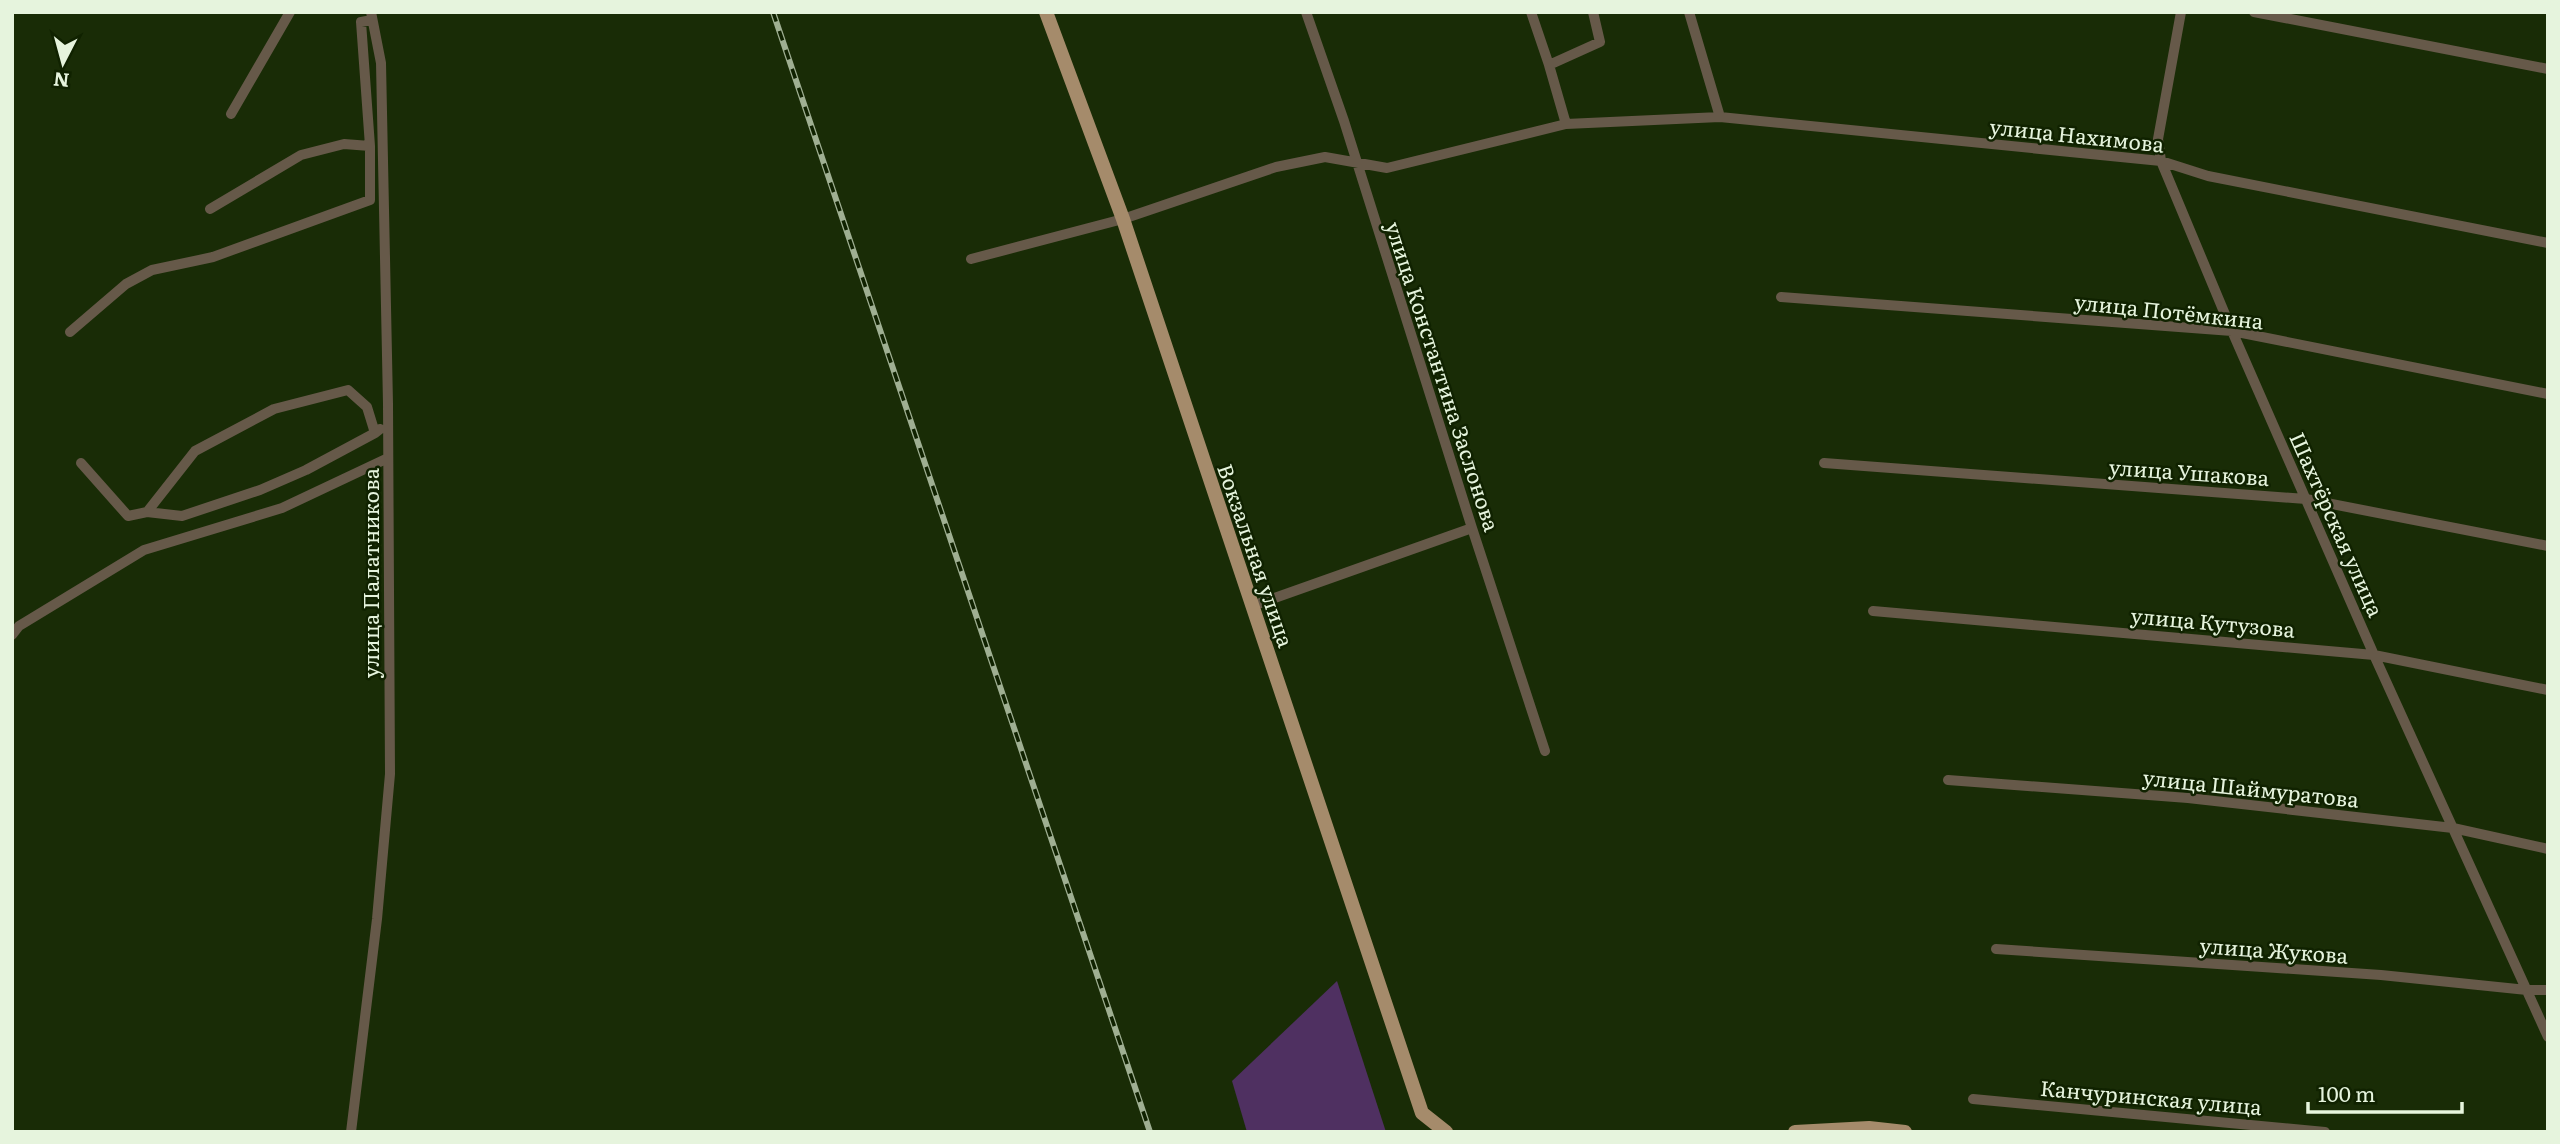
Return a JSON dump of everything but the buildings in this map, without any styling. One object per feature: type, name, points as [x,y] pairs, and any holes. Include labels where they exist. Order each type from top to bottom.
[{"type":"main road","name":"Вокзальная улица","points":[[1046,12],[1123,219],[1422,1113]]},
{"type":"main road","points":[[1422,1113],[1446,1132]]},
{"type":"main road","points":[[1795,1132],[1869,1128],[1905,1132]]},
{"type":"street","points":[[231,114],[290,12]]},
{"type":"street","name":"улица Константина Заслонова","points":[[1306,12],[1344,121],[1545,751]]},
{"type":"street","points":[[1531,12],[1566,124]]},
{"type":"street","points":[[1549,65],[1600,42],[1592,12]]},
{"type":"street","points":[[1689,12],[1720,117]]},
{"type":"street","name":"Шахтёрская улица","points":[[2181,12],[2158,139],[2161,161],[2232,331],[2374,655],[2548,1037]]},
{"type":"street","points":[[2254,12],[2548,69]]},
{"type":"street","points":[[70,332],[126,284],[152,270],[213,257],[370,200],[370,146],[361,22],[372,16]]},
{"type":"street","name":"улица Палатникова","points":[[351,1132],[390,774],[388,424],[381,63],[372,16]]},
{"type":"street","name":"улица Нахимова","points":[[971,259],[1123,219],[1276,167],[1325,157],[1387,168],[1566,124],[1720,117],[2161,161],[2208,176],[2548,243]]},
{"type":"street","points":[[209,209],[301,155],[344,144],[370,146]]},
{"type":"street","name":"улица Потёмкина","points":[[1781,297],[2232,331],[2548,394]]},
{"type":"street","points":[[147,512],[195,451],[274,409],[348,390],[367,407],[375,433]]},
{"type":"street","points":[[81,463],[128,516],[147,512],[182,516],[260,490],[306,470],[388,424]]},
{"type":"street","points":[[12,635],[19,626],[144,550],[282,508],[388,457]]},
{"type":"street","name":"улица Ушакова","points":[[1824,463],[2306,499],[2548,545]]},
{"type":"street","points":[[1252,606],[1472,528]]},
{"type":"street","name":"улица Кутузова","points":[[1872,611],[2374,655],[2548,690]]},
{"type":"street","name":"улица Шаймуратова","points":[[1948,780],[2188,798],[2453,828],[2548,849]]},
{"type":"street","name":"улица Жукова","points":[[1996,949],[2381,975],[2548,990]]},
{"type":"street","name":"Канчуринская улица","points":[[1973,1098],[2325,1132]]},
{"type":"street","points":[[1422,1113],[1432,1132]]},
{"type":"shaded area","points":[[1337,981],[1386,1132],[1247,1132],[1232,1081]]},
{"type":"railway","points":[[773,12],[1150,1132]]}]
